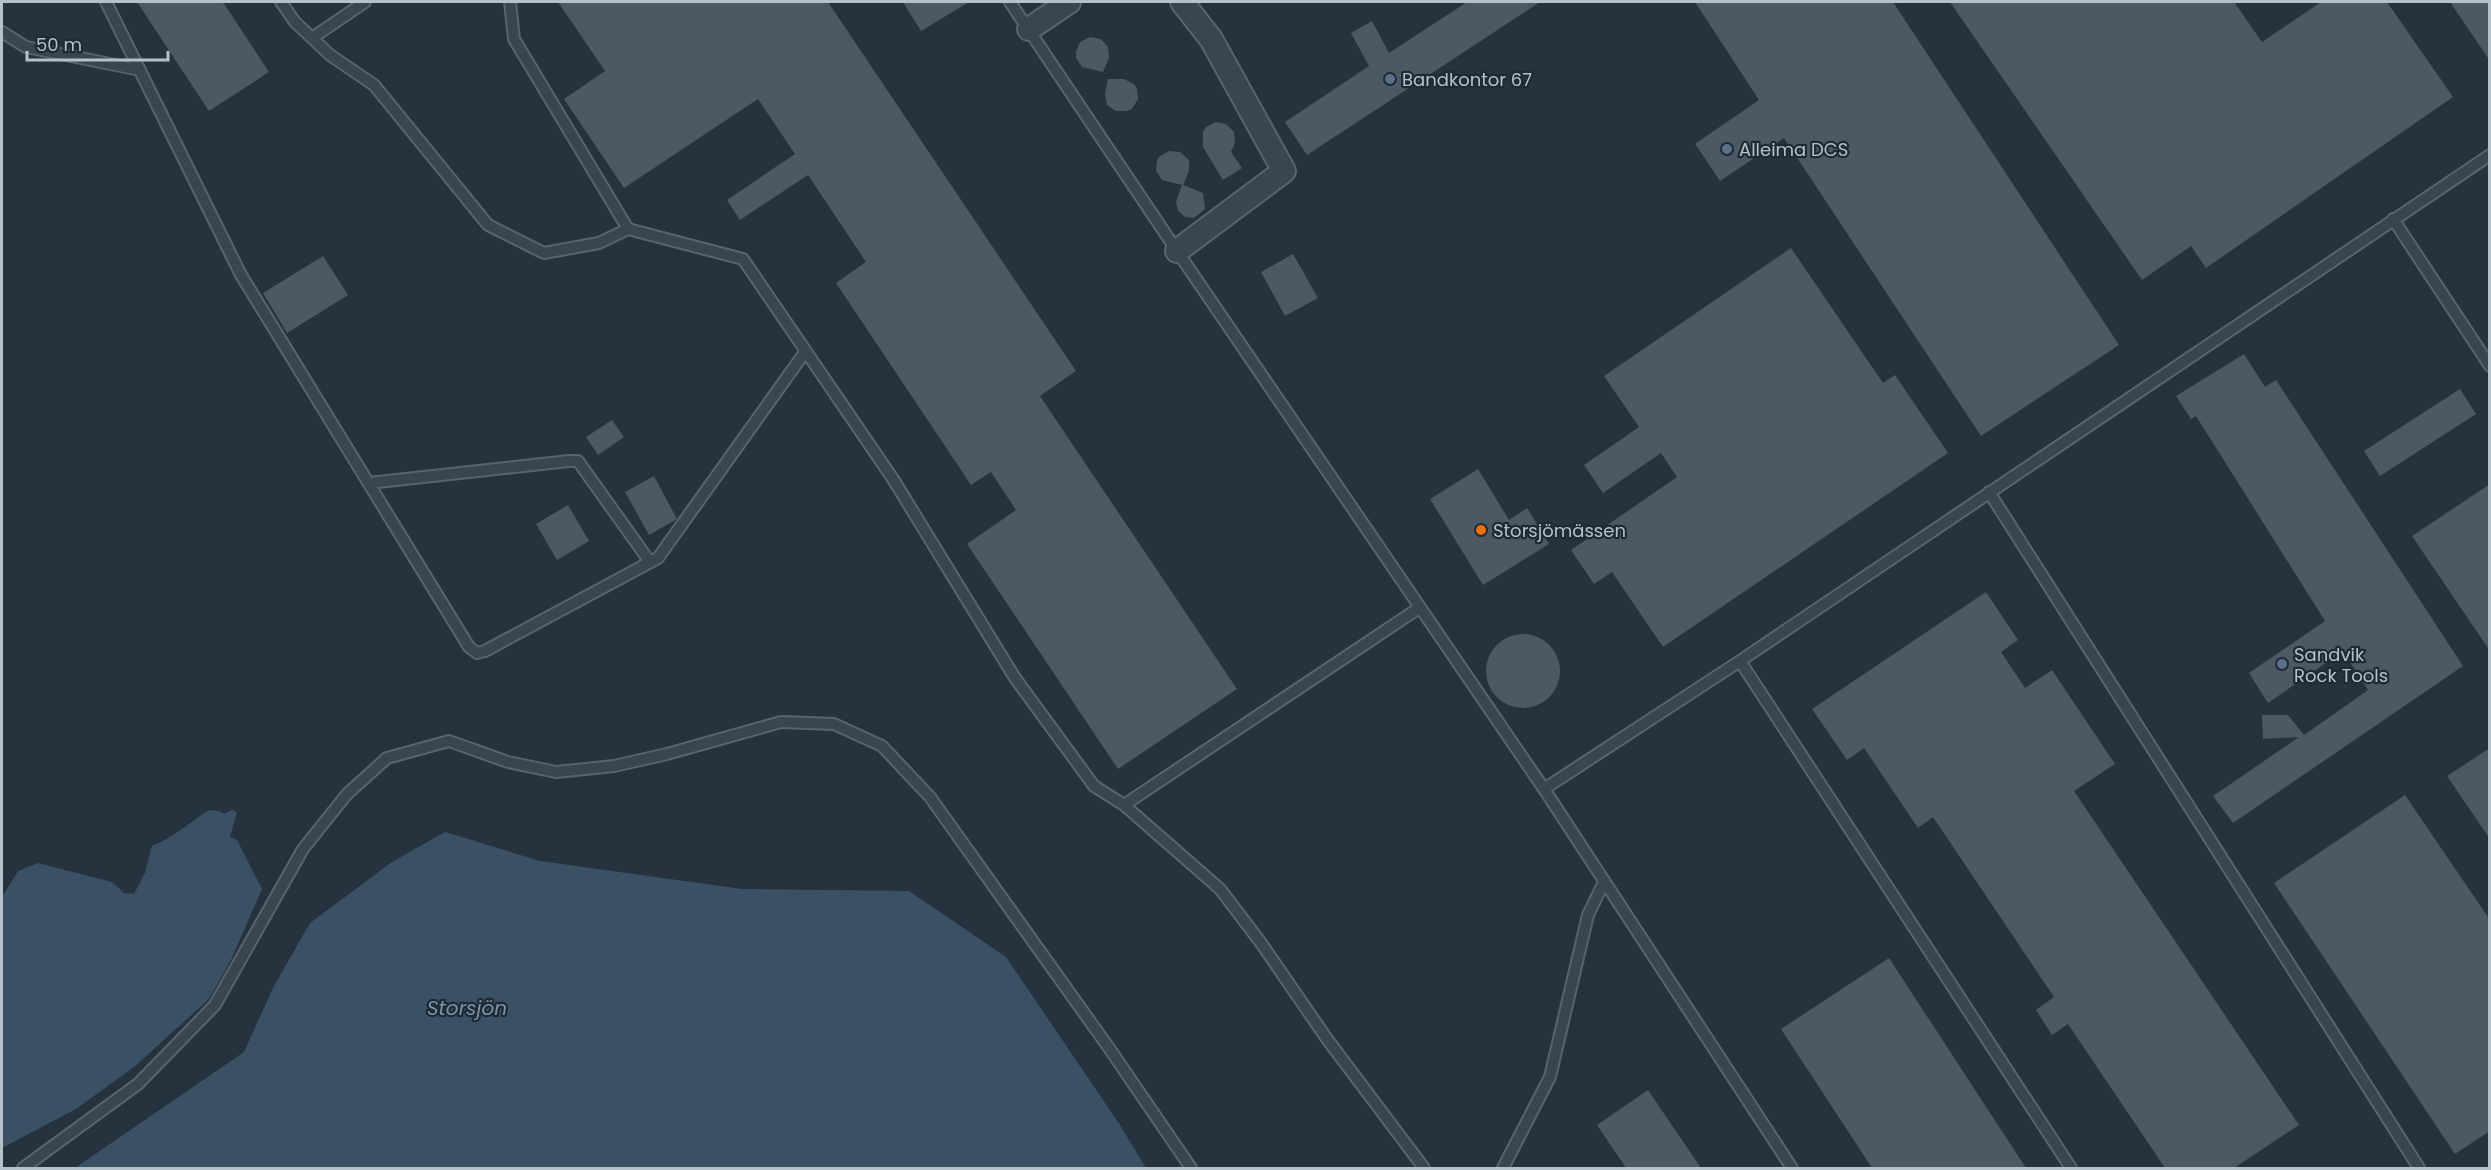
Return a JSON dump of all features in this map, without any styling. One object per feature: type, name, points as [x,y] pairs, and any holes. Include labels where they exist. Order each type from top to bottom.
[{"type":"street","points":[[1029,29],[1070,2]]},
{"type":"street","points":[[1177,251],[1284,171],[1211,39],[1182,2]]},
{"type":"lane","points":[[106,2],[241,275],[469,647],[477,652],[485,651],[658,558],[805,352]]},
{"type":"lane","points":[[281,2],[295,22],[330,56],[374,85],[488,225],[544,253],[599,243],[628,229],[742,260],[893,479],[1015,678],[1094,786],[1124,805],[1220,890],[1424,1168]]},
{"type":"lane","points":[[312,38],[365,2]]},
{"type":"lane","points":[[510,2],[514,39],[628,229]]},
{"type":"lane","points":[[1010,2],[1419,608],[1544,789],[1792,1168]]},
{"type":"lane","points":[[2,32],[26,47],[140,70]]},
{"type":"lane","points":[[1544,789],[1740,661],[2490,155]]},
{"type":"lane","points":[[2393,219],[2490,366]]},
{"type":"lane","points":[[369,483],[569,460],[578,461],[650,562]]},
{"type":"lane","points":[[1989,492],[2419,1168]]},
{"type":"lane","points":[[1124,805],[1419,608]]},
{"type":"lane","points":[[1740,661],[2071,1168]]},
{"type":"lane","points":[[23,1168],[138,1084],[215,1005],[303,849],[347,794],[387,758],[449,741],[508,762],[556,772],[568,771],[614,766],[667,754],[780,722],[834,724],[882,746],[930,797],[1109,1048],[1191,1168]]},
{"type":"lane","points":[[1503,1168],[1550,1077],[1588,915],[1604,882]]},
{"type":"water","points":[[209,810],[224,814],[232,810],[237,812],[230,837],[237,840],[262,889],[231,960],[209,999],[134,1067],[76,1109],[2,1148],[2,897],[18,871],[38,863],[112,882],[124,893],[134,894],[145,873],[152,846],[175,834]]},
{"type":"water","name":"Storsjön","points":[[445,832],[540,861],[742,889],[909,891],[1006,957],[1120,1125],[1146,1168],[75,1168],[244,1052],[273,988],[310,923],[392,862]]},
{"type":"building","points":[[137,2],[223,2],[269,72],[209,111]]},
{"type":"building","points":[[558,2],[828,2],[1076,371],[1040,396],[1237,689],[1118,769],[967,544],[1016,510],[991,472],[971,485],[836,283],[866,262],[808,175],[740,220],[727,200],[795,154],[758,99],[624,188],[564,99],[605,71]]},
{"type":"building","points":[[903,2],[969,2],[921,31]]},
{"type":"building","points":[[1467,2],[1540,2],[1307,155],[1285,122],[1369,66],[1351,33],[1372,21],[1389,53]]},
{"type":"building","points":[[1695,2],[1893,2],[2119,345],[1981,436],[1784,138],[1720,181],[1695,144],[1759,100]]},
{"type":"building","points":[[1950,2],[2234,2],[2262,42],[2321,2],[2387,2],[2453,97],[2206,268],[2191,246],[2142,280]]},
{"type":"building","points":[[2450,2],[2490,2],[2490,61]]},
{"type":"building","points":[[1090,37],[1101,39],[1108,47],[1109,58],[1103,72],[1082,67],[1076,58],[1080,42]]},
{"type":"building","points":[[1108,79],[1124,79],[1134,84],[1138,99],[1132,109],[1116,111],[1107,105],[1105,94]]},
{"type":"building","points":[[1216,122],[1226,124],[1234,132],[1235,143],[1231,152],[1242,168],[1223,180],[1203,147],[1203,132],[1206,127]]},
{"type":"building","points":[[1169,151],[1180,152],[1189,160],[1189,171],[1183,185],[1203,193],[1205,209],[1194,218],[1185,217],[1178,211],[1176,202],[1182,185],[1162,180],[1156,171],[1157,160]]},
{"type":"building","points":[[1791,248],[1883,383],[1895,375],[1948,453],[1663,647],[1612,572],[1594,584],[1571,550],[1677,477],[1661,453],[1603,493],[1584,465],[1639,427],[1604,376]]},
{"type":"building","points":[[1293,254],[1318,298],[1285,316],[1261,272]]},
{"type":"building","points":[[323,256],[348,295],[287,333],[263,293]]},
{"type":"building","points":[[2244,354],[2265,387],[2276,380],[2463,666],[2233,823],[2213,796],[2299,737],[2263,739],[2262,715],[2288,715],[2304,735],[2368,690],[2343,651],[2268,703],[2249,673],[2325,621],[2196,416],[2191,419],[2176,396]]},
{"type":"building","points":[[2460,389],[2476,414],[2380,476],[2364,451]]},
{"type":"building","points":[[612,420],[624,437],[598,455],[586,437]]},
{"type":"building","points":[[1478,469],[1509,520],[1527,508],[1549,544],[1483,585],[1430,499]]},
{"type":"building","points":[[654,476],[677,519],[649,535],[625,492]]},
{"type":"building","points":[[2490,484],[2490,651],[2412,536]]},
{"type":"building","points":[[568,505],[589,541],[557,560],[536,524]]},
{"type":"building","points":[[1986,592],[2018,640],[2001,652],[2025,688],[2052,670],[2115,764],[2074,791],[2299,1125],[2234,1168],[2165,1168],[2068,1024],[2052,1035],[2036,1010],[2054,997],[1933,817],[1918,828],[1864,748],[1847,760],[1812,709]]},
{"type":"building","points":[[1523,634],[1544,640],[1554,650],[1560,671],[1554,692],[1544,702],[1523,708],[1502,702],[1492,692],[1486,671],[1492,650],[1502,640]]},
{"type":"building","points":[[2490,748],[2490,839],[2447,776]]},
{"type":"building","points":[[2405,795],[2490,920],[2490,1131],[2455,1154],[2274,883]]},
{"type":"building","points":[[1889,958],[2026,1168],[1872,1168],[1781,1029]]},
{"type":"building","points":[[1648,1090],[1701,1168],[1626,1168],[1597,1125]]},
{"type":"place","name":"Bandkontor 67","points":[[1390,79]]},
{"type":"place","name":"Alleima DCS","points":[[1727,149]]},
{"type":"place","name":"Storsjömässen","points":[[1481,530]]},
{"type":"place","name":"Sandvik Rock Tools","points":[[2282,664]]}]
